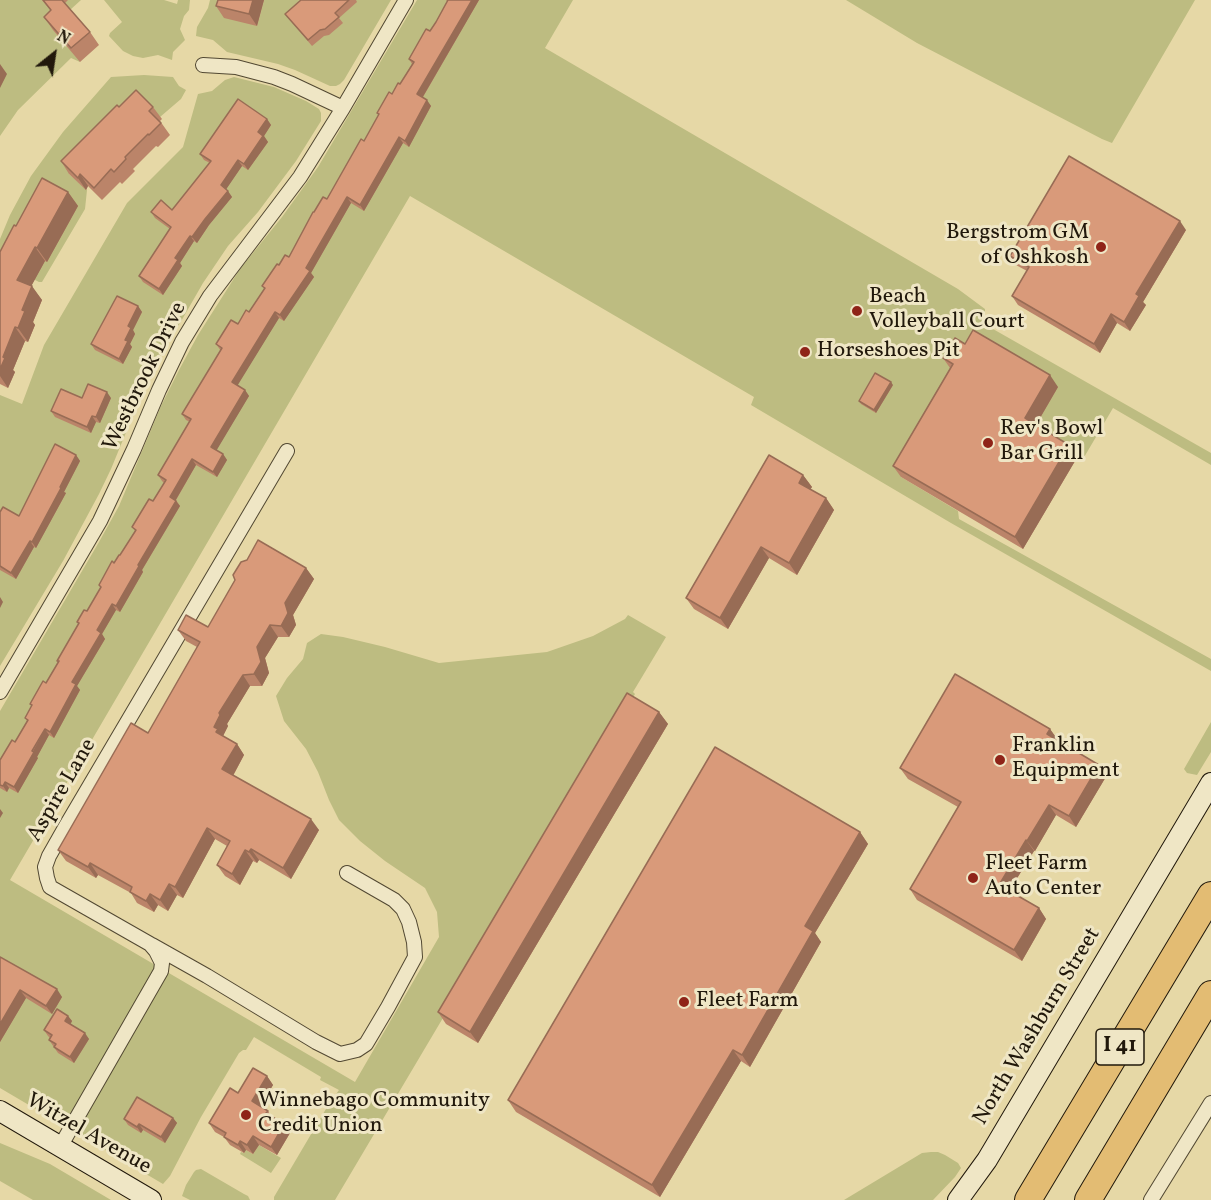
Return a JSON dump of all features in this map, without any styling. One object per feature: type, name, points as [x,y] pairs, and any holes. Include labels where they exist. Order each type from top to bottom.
[{"type":"highway","name":"I 41","points":[[1028,1200],[1211,895]]},
{"type":"highway","name":"I 41","points":[[1088,1200],[1211,994]]},
{"type":"street","name":"Westbrook Drive","points":[[0,692],[100,521],[183,342],[215,290],[300,177],[406,0]]},
{"type":"street","points":[[203,65],[236,68],[274,77],[343,108]]},
{"type":"street","name":"Aspire Lane","points":[[287,451],[66,826],[45,867],[51,887],[340,1054],[357,1050],[366,1044],[415,957],[414,942],[403,909],[394,900],[346,873]]},
{"type":"street","name":"North Washburn Street","points":[[958,1200],[987,1160],[1211,783]]},
{"type":"street","points":[[60,1147],[161,971],[162,963],[150,944]]},
{"type":"street","points":[[1151,1200],[1211,1103]]},
{"type":"street","name":"Witzel Avenue","points":[[0,1111],[151,1200]]},
{"type":"shaded area","points":[[0,0],[81,0],[70,10],[80,62],[71,58],[18,110],[0,136]]},
{"type":"shaded area","points":[[104,0],[164,0],[177,4],[178,0],[190,0],[189,10],[184,16],[180,29],[185,40],[173,52],[172,60],[158,55],[143,58],[123,51],[109,36],[122,22]]},
{"type":"shaded area","points":[[210,0],[229,0],[257,26],[264,0],[391,0],[344,80],[336,86],[330,86],[278,64],[227,52],[213,40],[196,36],[197,27]]},
{"type":"shaded area","points":[[417,0],[573,0],[545,48],[958,289],[985,309],[985,322],[993,329],[1211,453],[1211,465],[1113,408],[1083,459],[1033,430],[901,477],[958,511],[959,519],[1211,659],[1211,671],[951,523],[751,405],[754,397],[410,196],[10,880],[355,1082],[439,937],[437,912],[425,888],[385,861],[339,820],[306,749],[284,721],[276,696],[303,659],[307,643],[321,634],[343,637],[439,663],[547,652],[593,636],[625,619],[628,615],[666,637],[633,692],[635,694],[335,1200],[274,1200],[339,1090],[254,1037],[246,1050],[239,1053],[201,1117],[170,1176],[163,1184],[0,1088],[0,711],[119,506],[161,406],[198,335],[240,269],[318,167]]},
{"type":"shaded area","points":[[846,0],[1195,0],[1112,143],[917,43]]},
{"type":"shaded area","points":[[144,75],[173,77],[179,86],[186,90],[181,99],[160,117],[69,174],[87,190],[85,209],[42,282],[0,262],[0,239],[10,215],[31,176],[63,132],[111,77]]},
{"type":"shaded area","points":[[234,77],[274,87],[306,101],[319,109],[321,121],[296,161],[258,212],[228,246],[203,283],[148,379],[99,494],[63,561],[0,666],[0,395],[22,404],[44,345],[127,203],[183,147],[198,94],[212,91],[225,80]]},
{"type":"shaded area","points":[[1211,722],[1211,752],[1197,775],[1187,773],[1184,769]]},
{"type":"shaded area","points":[[0,1143],[50,1164],[111,1200],[33,1200],[0,1181]]},
{"type":"shaded area","points":[[259,1145],[281,1158],[271,1173],[240,1154],[246,1150],[253,1154]]},
{"type":"shaded area","points":[[938,1152],[958,1163],[961,1168],[933,1200],[844,1200],[922,1153]]},
{"type":"shaded area","points":[[201,1169],[248,1196],[250,1200],[190,1200],[182,1196],[194,1172]]},
{"type":"building","points":[[43,0],[62,0],[90,32],[71,48],[44,17],[51,10]]},
{"type":"building","points":[[218,0],[253,0],[249,14],[216,6]]},
{"type":"building","points":[[301,0],[349,0],[335,13],[339,17],[308,40],[285,14]]},
{"type":"building","points":[[448,0],[472,0],[417,94],[427,100],[405,141],[399,137],[360,205],[347,197],[306,268],[310,271],[280,315],[275,312],[232,382],[245,390],[211,447],[223,454],[213,472],[192,459],[170,497],[176,501],[116,606],[112,604],[97,630],[101,633],[72,682],[76,684],[50,732],[45,729],[14,787],[5,782],[3,786],[0,785],[0,760],[12,740],[15,742],[28,720],[25,718],[32,705],[30,704],[43,681],[46,683],[59,661],[57,661],[79,623],[77,622],[84,610],[87,611],[101,587],[99,585],[112,561],[114,563],[136,530],[132,527],[149,499],[153,501],[166,480],[158,475],[191,419],[182,414],[222,348],[216,344],[231,320],[238,324],[246,310],[249,312],[265,288],[262,286],[277,264],[279,265],[285,255],[289,257],[313,212],[323,197],[327,199],[361,139],[364,141],[389,92],[392,94],[414,62],[409,59],[426,29],[430,31]]},
{"type":"building","points":[[136,90],[153,107],[149,111],[161,123],[125,157],[126,159],[114,172],[111,169],[94,188],[80,174],[78,178],[61,161],[117,105],[119,107]]},
{"type":"building","points":[[238,99],[267,119],[258,132],[263,136],[244,164],[238,160],[221,185],[228,191],[192,237],[190,236],[175,258],[178,260],[159,289],[139,276],[171,227],[151,212],[161,200],[172,210],[211,161],[200,154]]},
{"type":"building","name":"Bergstrom GM of Oshkosh","points":[[1069,156],[1180,221],[1136,294],[1139,296],[1124,322],[1111,314],[1094,344],[1012,296],[1029,267],[1010,256]]},
{"type":"building","points":[[42,178],[68,192],[17,280],[32,286],[22,310],[25,311],[18,328],[15,327],[0,369],[0,252]]},
{"type":"building","points":[[117,296],[138,306],[128,326],[131,328],[125,340],[128,341],[119,359],[91,344]]},
{"type":"building","name":"Rev's Bowl Bar Grill","points":[[973,330],[1050,375],[1025,418],[1069,445],[1015,537],[893,466],[953,364],[943,358],[955,338],[965,344]]},
{"type":"building","points":[[875,373],[891,382],[874,410],[859,401]]},
{"type":"building","points":[[88,384],[107,392],[96,417],[92,416],[87,427],[51,411],[61,389],[82,398]]},
{"type":"building","points":[[55,444],[76,455],[32,542],[30,541],[11,573],[0,566],[0,512],[3,507],[19,516]]},
{"type":"building","points":[[769,455],[803,475],[799,483],[826,498],[789,563],[761,547],[720,618],[686,598]]},
{"type":"building","points":[[258,540],[306,568],[285,603],[288,613],[281,626],[270,625],[257,647],[261,662],[254,674],[243,675],[219,713],[214,727],[218,729],[216,732],[237,744],[222,769],[311,819],[283,868],[251,849],[249,852],[245,850],[232,874],[217,865],[230,841],[207,828],[175,887],[169,884],[160,900],[150,894],[146,901],[130,892],[132,887],[90,863],[88,867],[58,850],[131,723],[148,733],[200,642],[178,630],[186,615],[208,627],[235,580],[233,575],[241,562],[247,560]]},
{"type":"building","points":[[955,674],[1050,729],[1047,734],[1099,765],[1069,816],[1049,805],[999,885],[1039,908],[1014,950],[910,889],[961,802],[900,768]]},
{"type":"building","points":[[627,693],[659,712],[470,1032],[438,1012]]},
{"type":"building","name":"Fleet Farm","points":[[715,747],[860,832],[805,926],[813,931],[742,1055],[733,1050],[652,1185],[508,1100]]},
{"type":"building","points":[[0,957],[57,989],[46,1006],[20,990],[0,1024]]},
{"type":"building","points":[[57,1009],[68,1016],[65,1021],[85,1033],[70,1057],[54,1047],[56,1044],[49,1040],[52,1035],[44,1030]]},
{"type":"building","name":"Winnebago Community Credit Union","points":[[253,1068],[267,1076],[252,1101],[284,1124],[271,1147],[253,1136],[247,1145],[240,1141],[238,1145],[224,1137],[226,1133],[209,1123],[230,1088],[238,1093]]},
{"type":"building","points":[[137,1097],[173,1118],[161,1137],[139,1124],[137,1127],[124,1119]]},
{"type":"place","name":"Bergstrom GM of Oshkosh","points":[[1101,247]]},
{"type":"place","name":"Beach Volleyball Court","points":[[857,311]]},
{"type":"place","name":"Horseshoes Pit","points":[[805,352]]},
{"type":"place","name":"Rev's Bowl Bar Grill","points":[[988,443]]},
{"type":"place","name":"Franklin Equipment","points":[[1000,760]]},
{"type":"place","name":"Fleet Farm Auto Center","points":[[973,878]]},
{"type":"place","name":"Fleet Farm","points":[[684,1002]]},
{"type":"place","name":"Winnebago Community Credit Union","points":[[246,1115]]}]
